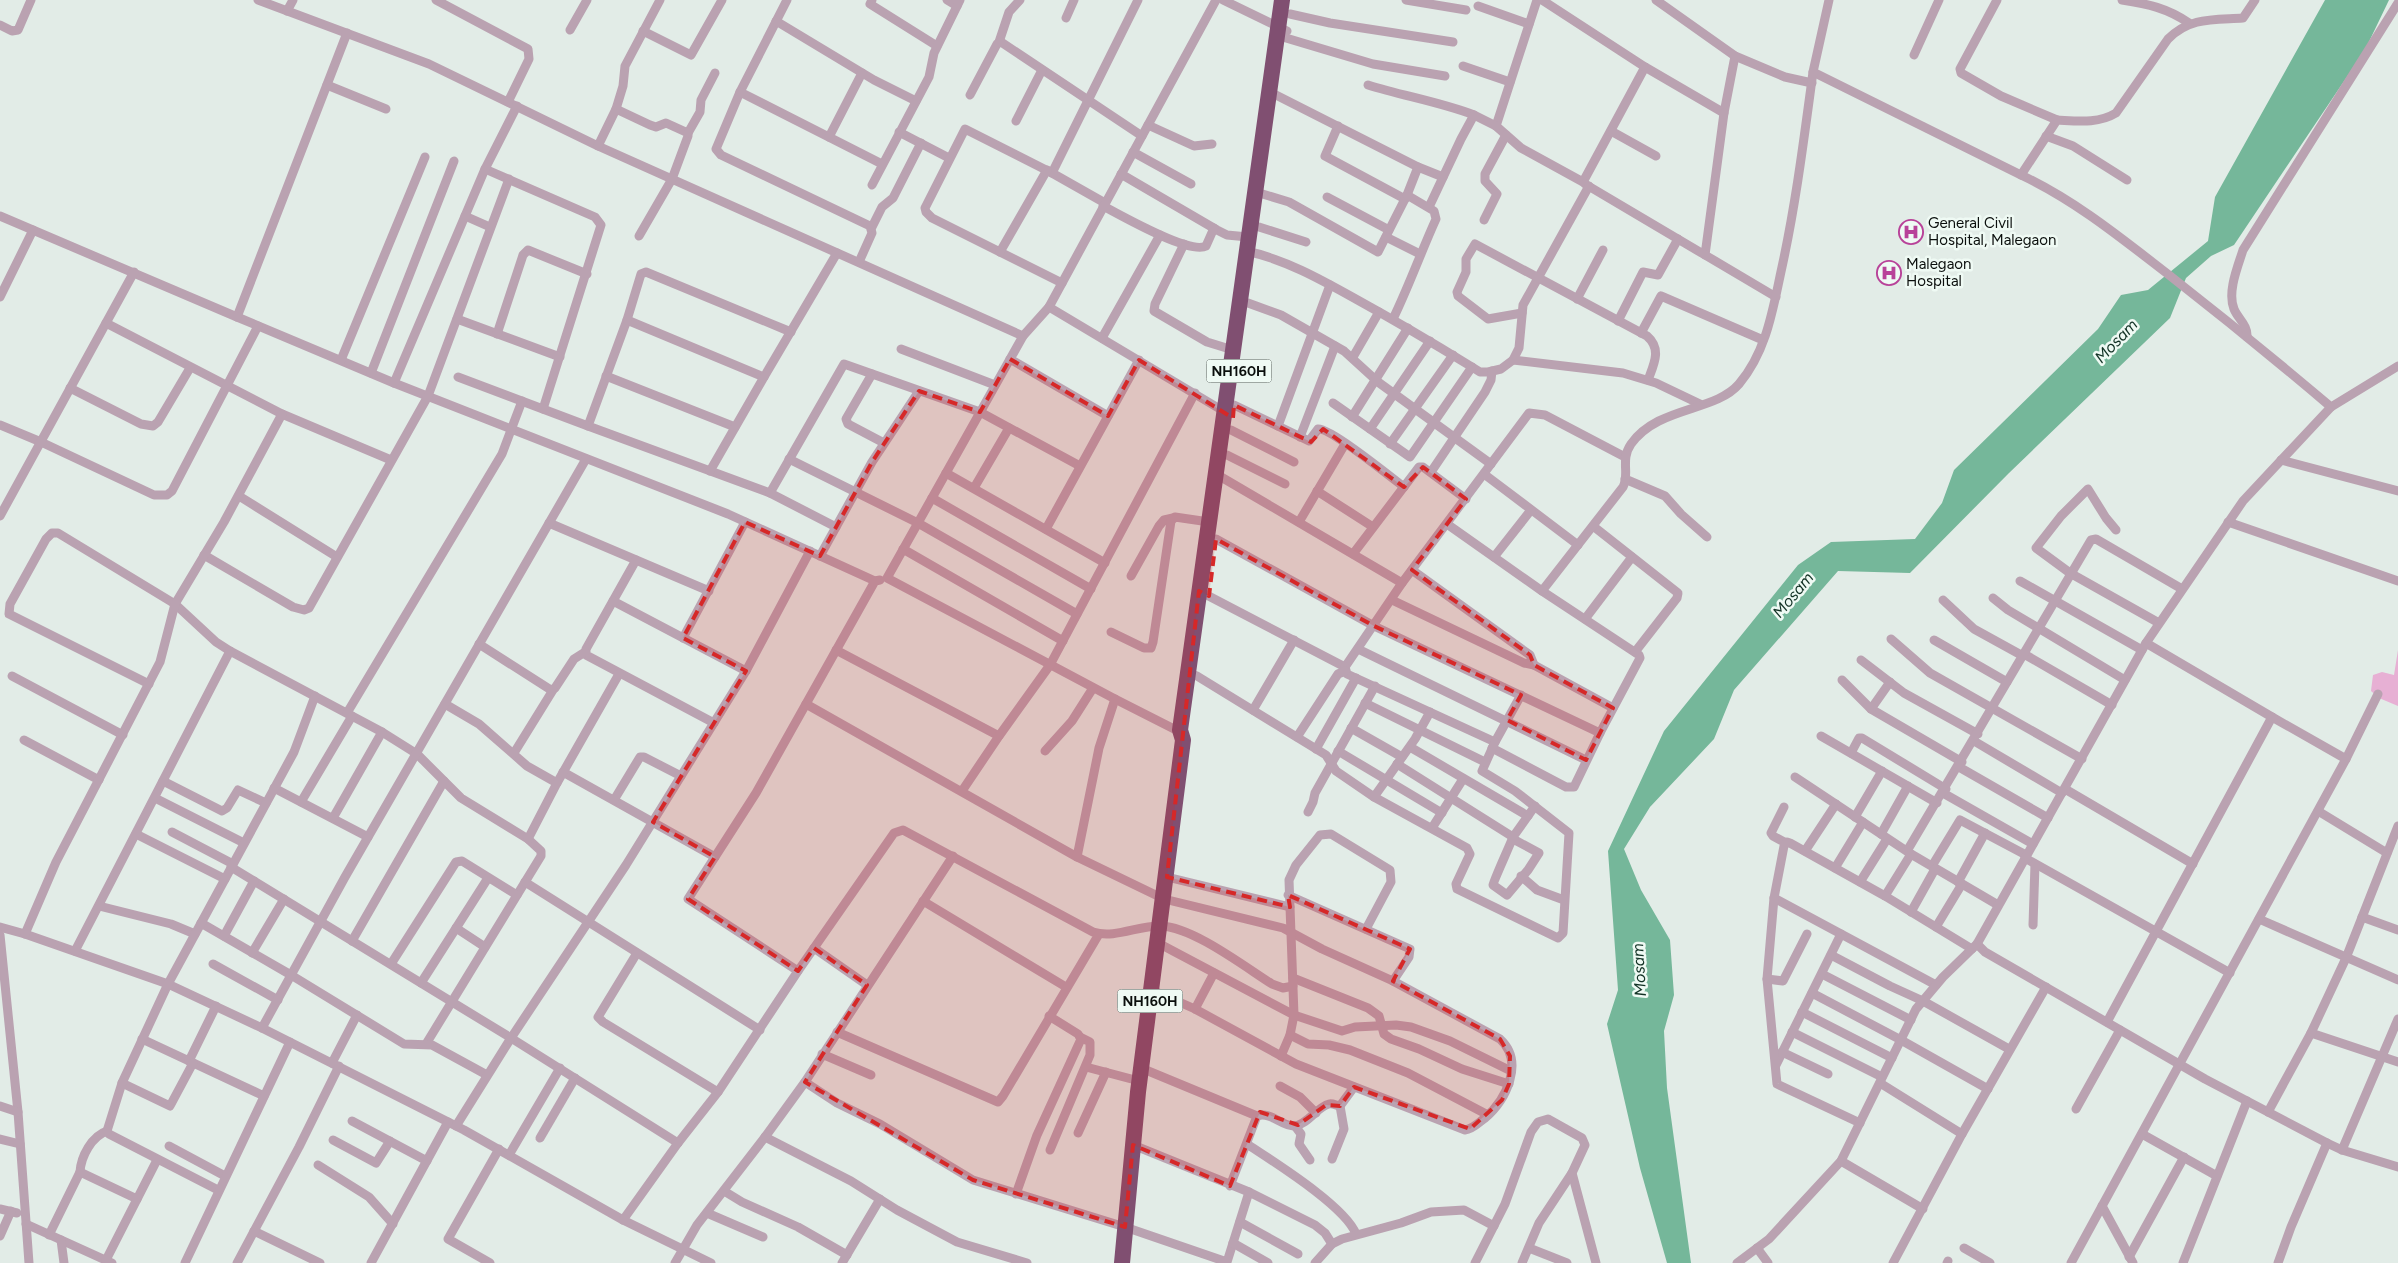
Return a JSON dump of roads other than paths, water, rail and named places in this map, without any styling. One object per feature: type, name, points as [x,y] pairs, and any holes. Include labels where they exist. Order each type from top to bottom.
[{"type":"highway","name":"NH160H","points":[[1122,1263],[1140,1075],[1204,593],[1209,522],[1220,476],[1228,455],[1231,430],[1230,409],[1233,350],[1260,192],[1273,93],[1286,18]]},
{"type":"highway","name":"NH160H","points":[[1204,593],[1216,539],[1220,476],[1248,303],[1252,242]]},
{"type":"street","points":[[0,26],[12,31],[18,30],[31,0]]},
{"type":"street","points":[[258,0],[430,64],[598,146],[1023,336]]},
{"type":"street","points":[[287,11],[293,0]]},
{"type":"street","points":[[436,0],[528,49],[529,59],[508,102]]},
{"type":"street","points":[[570,30],[587,0]]},
{"type":"street","points":[[598,146],[616,109],[623,86],[625,66],[660,0]]},
{"type":"street","points":[[644,32],[691,55],[722,0]]},
{"type":"street","points":[[787,0],[740,92],[717,145],[717,152],[872,227]]},
{"type":"street","points":[[872,185],[929,77],[937,46],[959,3],[947,0]]},
{"type":"street","points":[[970,96],[999,42],[1009,12],[1020,0]]},
{"type":"street","points":[[1066,18],[1074,0]]},
{"type":"street","points":[[1000,252],[1049,171],[1088,100],[1138,0]]},
{"type":"street","points":[[887,578],[1023,336],[1049,307],[1216,0]]},
{"type":"street","points":[[1223,0],[1286,18],[1453,42]]},
{"type":"street","points":[[1406,0],[1466,10]]},
{"type":"street","points":[[1496,126],[1536,0]]},
{"type":"street","points":[[1542,0],[1645,67],[1724,113]]},
{"type":"street","points":[[1656,0],[1735,56],[1785,77],[1812,83]]},
{"type":"street","points":[[1542,591],[1623,487],[1625,458],[1632,443],[1646,430],[1667,416],[1721,398],[1733,390],[1747,372],[1763,340],[1771,321],[1792,221],[1813,72],[1829,0]]},
{"type":"street","points":[[1914,55],[1939,0]]},
{"type":"street","points":[[1996,0],[1960,69],[1961,73],[2001,96],[2057,120],[2098,121],[2116,113],[2168,39],[2188,23],[2243,18],[2255,0]]},
{"type":"street","points":[[2122,0],[2156,5],[2169,10],[2188,23]]},
{"type":"street","points":[[868,1],[937,46]]},
{"type":"street","points":[[2247,337],[2247,329],[2233,306],[2232,297],[2244,250],[2398,3]]},
{"type":"street","points":[[1478,6],[1529,24]]},
{"type":"street","points":[[1286,18],[1367,62],[1445,76]]},
{"type":"street","points":[[776,21],[862,74],[916,101]]},
{"type":"street","points":[[237,317],[347,33]]},
{"type":"street","points":[[999,42],[1142,136]]},
{"type":"street","points":[[1705,255],[1724,113],[1735,56]]},
{"type":"street","points":[[1463,66],[1510,82]]},
{"type":"street","points":[[1252,242],[1271,256],[1393,319],[1480,372],[1501,369],[1513,360],[1519,348],[1523,305],[1538,279],[1585,183],[1583,182],[1645,67]]},
{"type":"street","points":[[1016,121],[1042,70]]},
{"type":"street","points":[[1813,72],[2054,191],[2100,221],[2332,407]]},
{"type":"street","points":[[640,236],[672,179],[688,139],[688,133],[700,112],[701,100],[715,73]]},
{"type":"street","points":[[829,137],[862,74]]},
{"type":"street","points":[[1368,84],[1406,97],[1452,107],[1496,126],[1521,148],[1585,183],[1776,297]]},
{"type":"street","points":[[327,85],[386,109]]},
{"type":"street","points":[[740,92],[882,164]]},
{"type":"street","points":[[1273,93],[1418,168],[1443,177]]},
{"type":"street","points":[[394,383],[484,169],[517,106]]},
{"type":"street","points":[[616,109],[650,125],[656,127],[666,123],[688,133]]},
{"type":"street","points":[[1429,207],[1474,115]]},
{"type":"street","points":[[2021,175],[2057,120]]},
{"type":"street","points":[[1148,125],[1194,146],[1212,144]]},
{"type":"street","points":[[1338,126],[1325,156],[1429,207],[1436,213],[1436,218],[1420,254],[1412,279],[1393,319]]},
{"type":"street","points":[[1062,283],[932,218],[926,212],[925,208],[949,158],[966,129],[1049,171],[1104,205],[1160,236],[1204,248],[1214,228]]},
{"type":"street","points":[[1611,131],[1656,156]]},
{"type":"street","points":[[899,132],[949,158]]},
{"type":"street","points":[[1484,220],[1497,194],[1485,181],[1485,174],[1506,135]]},
{"type":"street","points":[[2046,136],[2073,146],[2128,180]]},
{"type":"street","points":[[859,262],[872,233],[872,227],[882,207],[893,198],[921,143]]},
{"type":"street","points":[[1133,152],[1191,184]]},
{"type":"street","points":[[341,360],[425,157]]},
{"type":"street","points":[[371,373],[454,161]]},
{"type":"street","points":[[1260,192],[1289,202],[1378,252],[1406,197],[1418,168]]},
{"type":"street","points":[[484,169],[599,220],[601,229],[543,408]]},
{"type":"street","points":[[1121,174],[1227,234],[1252,242],[1306,242]]},
{"type":"street","points":[[204,555],[293,607],[304,610],[309,608],[428,396],[509,179]]},
{"type":"street","points":[[1327,197],[1420,254]]},
{"type":"street","points":[[0,216],[394,383],[746,522],[875,581],[887,578],[1184,735]]},
{"type":"street","points":[[465,216],[490,227]]},
{"type":"street","points":[[0,295],[33,230]]},
{"type":"street","points":[[1102,338],[1160,236]]},
{"type":"street","points":[[1618,321],[1643,272],[1657,276],[1678,239]]},
{"type":"street","points":[[1184,244],[1155,304],[1154,311],[1207,342],[1233,350]]},
{"type":"street","points":[[1522,313],[1488,319],[1458,296],[1457,292],[1466,270],[1466,259],[1473,246],[1477,244],[1538,279],[1641,333],[1653,342],[1657,351],[1648,380]]},
{"type":"street","points":[[497,334],[523,255],[528,250],[587,274]]},
{"type":"street","points":[[1577,300],[1603,250]]},
{"type":"street","points":[[710,471],[837,253]]},
{"type":"street","points":[[0,516],[134,272]]},
{"type":"street","points":[[588,426],[641,274],[646,272],[790,332]]},
{"type":"street","points":[[1278,426],[1330,285]]},
{"type":"street","points":[[1641,333],[1661,296],[1763,340]]},
{"type":"street","points":[[1248,303],[1281,315],[1335,346],[1353,358],[1376,380],[1491,464]]},
{"type":"street","points":[[1049,307],[1195,393],[1230,409],[1311,440],[1321,428],[1404,487]]},
{"type":"street","points":[[1353,358],[1379,312]]},
{"type":"street","points":[[457,319],[560,357]]},
{"type":"street","points":[[626,320],[764,377]]},
{"type":"street","points":[[106,324],[282,414],[391,460]]},
{"type":"street","points":[[0,425],[42,442],[154,495],[167,495],[172,491],[258,326]]},
{"type":"street","points":[[1352,416],[1408,328]]},
{"type":"street","points":[[1370,429],[1430,341]]},
{"type":"street","points":[[1300,437],[1335,346]]},
{"type":"street","points":[[901,349],[995,385]]},
{"type":"street","points":[[1390,444],[1453,355]]},
{"type":"street","points":[[1010,359],[1108,416]]},
{"type":"street","points":[[1046,529],[1138,360]]},
{"type":"street","points":[[1513,360],[1623,373],[1648,380],[1700,404]]},
{"type":"street","points":[[770,493],[844,364],[980,412],[1080,466]]},
{"type":"street","points":[[1740,1261],[1792,1216],[1841,1161],[1911,1020],[1936,985],[1974,946],[2082,759],[2144,646],[2243,501],[2332,407],[2398,366]]},
{"type":"street","points":[[1333,403],[1390,444],[1411,456],[1472,367]]},
{"type":"street","points":[[70,388],[141,424],[153,426],[158,422],[190,368]]},
{"type":"street","points":[[1431,472],[1485,392],[1492,371]]},
{"type":"street","points":[[872,374],[846,419],[848,424],[884,443]]},
{"type":"street","points":[[606,376],[735,427]]},
{"type":"street","points":[[458,377],[770,493],[836,527]]},
{"type":"street","points":[[820,556],[884,443],[919,390]]},
{"type":"street","points":[[962,792],[1050,665],[1195,393]]},
{"type":"street","points":[[301,802],[349,715],[502,454],[522,401]]},
{"type":"street","points":[[1297,737],[1338,674],[1345,669],[1402,583],[1466,499],[1525,415],[1533,412],[1545,415],[1625,458]]},
{"type":"street","points":[[25,934],[56,862],[160,662],[175,604],[238,496],[282,414]]},
{"type":"street","points":[[974,488],[1009,428]]},
{"type":"street","points":[[1231,430],[1294,462]]},
{"type":"street","points":[[1299,522],[1345,444]]},
{"type":"street","points":[[1228,455],[1285,484]]},
{"type":"street","points":[[262,1028],[368,837],[586,459]]},
{"type":"street","points":[[789,459],[918,523],[1078,614]]},
{"type":"street","points":[[2281,460],[2398,491]]},
{"type":"street","points":[[1353,554],[1419,468],[1424,467],[1466,499]]},
{"type":"street","points":[[946,473],[1105,562]]},
{"type":"street","points":[[1484,474],[1578,546]]},
{"type":"street","points":[[1220,476],[1402,583]]},
{"type":"street","points":[[1625,479],[1664,496],[1707,537]]},
{"type":"street","points":[[2116,530],[2106,518],[2089,490],[2086,490],[2036,547],[2070,574],[2159,623]]},
{"type":"street","points":[[1317,492],[1373,527]]},
{"type":"street","points":[[238,496],[337,557]]},
{"type":"street","points":[[932,498],[1091,590]]},
{"type":"street","points":[[1494,557],[1530,510]]},
{"type":"street","points":[[1131,576],[1164,520],[1173,518],[1209,522]]},
{"type":"street","points":[[1111,632],[1144,648],[1152,646],[1173,518]]},
{"type":"street","points":[[683,638],[746,522]]},
{"type":"street","points":[[2228,522],[2398,581]]},
{"type":"street","points":[[549,523],[708,591]]},
{"type":"street","points":[[1204,593],[1294,640],[1345,669],[1356,678],[1430,712],[1494,745],[1566,787],[1572,788],[1576,784],[1586,760],[1613,708],[1640,661],[1639,655],[1542,591],[1447,524]]},
{"type":"street","points":[[1593,526],[1677,591],[1678,596],[1635,652]]},
{"type":"street","points":[[149,684],[13,618],[9,614],[10,604],[46,539],[52,533],[58,533],[175,604],[216,642],[230,652],[382,732],[417,754],[470,806],[528,839],[542,853],[426,1044]]},
{"type":"street","points":[[1216,539],[1374,626],[1600,733]]},
{"type":"street","points":[[1884,896],[2070,574],[2092,540],[2096,539],[2182,589]]},
{"type":"street","points":[[904,549],[1063,641]]},
{"type":"street","points":[[371,1263],[427,1161],[487,1076],[682,776],[746,672],[810,551]]},
{"type":"street","points":[[1584,619],[1632,557]]},
{"type":"street","points":[[514,753],[574,659],[585,652],[636,560]]},
{"type":"street","points":[[1412,570],[1530,655],[1534,665]]},
{"type":"street","points":[[798,971],[688,898],[756,793],[875,581]]},
{"type":"street","points":[[2020,581],[2054,602],[2144,646],[2346,759]]},
{"type":"street","points":[[1993,598],[2125,680]]},
{"type":"street","points":[[1392,600],[1524,663],[1534,665],[1613,708]]},
{"type":"street","points":[[1943,600],[1974,629],[2112,705]]},
{"type":"street","points":[[613,601],[746,672]]},
{"type":"street","points":[[1891,639],[1930,673],[2082,759]]},
{"type":"street","points":[[1253,710],[1294,640]]},
{"type":"street","points":[[1934,640],[2007,682]]},
{"type":"street","points":[[479,644],[553,690]]},
{"type":"street","points":[[1358,649],[1586,760]]},
{"type":"street","points":[[836,650],[999,736]]},
{"type":"street","points":[[75,951],[230,652]]},
{"type":"street","points":[[585,652],[590,658],[619,674],[714,723]]},
{"type":"street","points":[[1861,660],[1904,693],[1976,738],[2063,791],[2193,864]]},
{"type":"street","points":[[528,839],[563,772],[619,674]]},
{"type":"street","points":[[1193,674],[1326,755],[1336,771],[1374,797],[1432,828],[1470,852],[1456,884],[1457,890],[1558,938],[1563,933],[1569,833],[1515,791],[1482,771],[1521,695]]},
{"type":"street","points":[[12,676],[123,735]]},
{"type":"street","points":[[1316,749],[1356,678]]},
{"type":"street","points":[[1842,680],[1871,709],[2048,818]]},
{"type":"street","points":[[1871,709],[1890,682]]},
{"type":"street","points":[[1308,812],[1315,793],[1375,686]]},
{"type":"street","points":[[1045,752],[1072,721],[1093,688]]},
{"type":"street","points":[[2070,1263],[2318,811],[2378,694]]},
{"type":"street","points":[[107,1131],[122,1083],[168,984],[301,737],[314,696]]},
{"type":"street","points":[[1077,857],[1099,748],[1115,699]]},
{"type":"street","points":[[1366,703],[1485,762]]},
{"type":"street","points":[[445,704],[479,724],[528,766],[557,783]]},
{"type":"street","points":[[806,704],[1077,857],[1164,899],[1252,919],[1292,932],[1322,949],[1393,981],[1500,1039],[1505,1044],[1510,1056],[1508,1084],[1502,1100],[1488,1115],[1472,1128],[1465,1130],[1354,1087],[1281,1056],[1195,1009],[1152,990]]},
{"type":"street","points":[[1374,797],[1410,747],[1430,712]]},
{"type":"street","points":[[2107,1022],[2272,717]]},
{"type":"street","points":[[1351,728],[1451,799],[1513,838],[1539,853],[1528,870],[1521,876],[1507,895],[1492,883],[1506,857],[1513,838],[1535,806]]},
{"type":"street","points":[[333,818],[382,732]]},
{"type":"street","points":[[1821,736],[1937,803]]},
{"type":"street","points":[[1851,753],[1859,738],[1862,738],[1944,791],[2033,844]]},
{"type":"street","points":[[24,740],[99,780]]},
{"type":"street","points":[[1410,747],[1528,816]]},
{"type":"street","points":[[1338,750],[1442,812]]},
{"type":"street","points":[[614,800],[642,756],[682,776]]},
{"type":"street","points":[[1835,868],[1882,771]]},
{"type":"street","points":[[563,772],[715,858]]},
{"type":"street","points":[[1795,777],[1909,853],[1998,905]]},
{"type":"street","points":[[1432,828],[1463,779]]},
{"type":"street","points":[[163,781],[222,812],[227,808],[238,790],[266,803]]},
{"type":"street","points":[[352,941],[444,782]]},
{"type":"street","points":[[1860,882],[1908,786]]},
{"type":"street","points":[[274,788],[368,837]]},
{"type":"street","points":[[155,798],[244,843]]},
{"type":"street","points":[[1804,851],[1836,804]]},
{"type":"street","points":[[1784,807],[1771,833],[1773,836],[1786,843],[1790,843],[1835,868],[1936,927],[1985,952],[2247,1101],[2342,1150],[2398,1167]]},
{"type":"street","points":[[2318,811],[2387,853]]},
{"type":"street","points":[[1911,912],[1958,822],[1962,820],[2155,933],[2230,973]]},
{"type":"street","points":[[2268,1112],[2311,1033],[2346,958],[2398,826]]},
{"type":"street","points":[[623,1220],[678,1143],[718,1092],[798,971],[894,832],[899,830],[910,832],[1099,934],[1160,926],[1200,939],[1272,984],[1283,988],[1293,982]]},
{"type":"street","points":[[172,832],[232,866],[678,1143]]},
{"type":"street","points":[[1936,927],[1985,833]]},
{"type":"street","points":[[136,834],[225,879]]},
{"type":"street","points":[[1281,1056],[1290,1035],[1294,1015],[1292,932],[1288,895],[1289,880],[1303,856],[1320,835],[1331,834],[1390,870],[1391,882],[1366,929]]},
{"type":"street","points":[[1786,843],[1774,898],[1767,979],[1778,1084],[1860,1123]]},
{"type":"street","points":[[675,1263],[682,1249],[707,1212],[805,1082],[953,856]]},
{"type":"street","points":[[391,964],[456,862],[462,861],[517,895]]},
{"type":"street","points":[[2033,925],[2035,864]]},
{"type":"street","points":[[1521,876],[1537,890],[1564,900]]},
{"type":"street","points":[[1166,877],[1290,907]]},
{"type":"street","points":[[421,983],[488,878]]},
{"type":"street","points":[[224,936],[254,881]]},
{"type":"street","points":[[525,882],[760,1030]]},
{"type":"street","points":[[1288,895],[1410,949],[1409,957],[1393,981]]},
{"type":"street","points":[[1774,898],[1936,985]]},
{"type":"street","points":[[252,953],[284,899]]},
{"type":"street","points":[[923,901],[1066,987]]},
{"type":"street","points":[[99,906],[171,924],[195,934]]},
{"type":"street","points":[[2362,917],[2398,930]]},
{"type":"street","points":[[2259,919],[2398,980]]},
{"type":"street","points":[[201,923],[408,1046],[432,1045],[487,1076]]},
{"type":"street","points":[[0,927],[168,984],[216,1006],[452,1124],[623,1220],[711,1263]]},
{"type":"street","points":[[456,928],[485,947]]},
{"type":"street","points":[[837,1032],[998,1102],[1099,934]]},
{"type":"street","points":[[1767,979],[1783,981],[1807,934]]},
{"type":"street","points":[[1776,1065],[1841,934]]},
{"type":"street","points":[[0,935],[18,1112],[29,1263]]},
{"type":"street","points":[[1158,943],[1294,1015],[1344,1031],[1355,1027],[1396,1024],[1429,1033],[1510,1071]]},
{"type":"street","points":[[814,948],[867,985]]},
{"type":"street","points":[[637,953],[598,1017],[603,1022],[718,1092]]},
{"type":"street","points":[[1831,955],[1923,1001],[2010,1050]]},
{"type":"street","points":[[213,964],[278,1000]]},
{"type":"street","points":[[1195,1009],[1214,973]]},
{"type":"street","points":[[1822,974],[1911,1020]]},
{"type":"street","points":[[1293,982],[1368,1008],[1379,1016],[1384,1034],[1391,1040],[1462,1069],[1508,1084]]},
{"type":"street","points":[[1893,1263],[1962,1134],[2046,987]]},
{"type":"street","points":[[1812,993],[1988,1089]]},
{"type":"street","points":[[122,1083],[170,1106],[216,1006]]},
{"type":"street","points":[[1802,1012],[1892,1058]]},
{"type":"street","points":[[237,1263],[335,1065],[357,1015]]},
{"type":"street","points":[[1049,1016],[1087,1040],[1091,1046],[1086,1067],[1050,1150]]},
{"type":"street","points":[[2342,1150],[2398,1019]]},
{"type":"street","points":[[2076,1109],[2120,1030]]},
{"type":"street","points":[[1344,1031],[1347,1037],[1346,1049]]},
{"type":"street","points":[[1792,1032],[1881,1080],[1962,1134]]},
{"type":"street","points":[[2311,1033],[2381,1058],[2398,1062]]},
{"type":"street","points":[[1290,1035],[1308,1044],[1322,1044],[1346,1049],[1420,1078],[1488,1115]]},
{"type":"street","points":[[1016,1194],[1036,1135],[1080,1037]]},
{"type":"street","points":[[142,1040],[264,1096]]},
{"type":"street","points":[[185,1263],[218,1190],[290,1042]]},
{"type":"street","points":[[1782,1052],[1828,1074]]},
{"type":"street","points":[[822,1054],[871,1075]]},
{"type":"street","points":[[1086,1067],[1106,1072],[1140,1075],[1257,1116],[1266,1115],[1295,1126],[1301,1134],[1299,1144],[1310,1160]]},
{"type":"street","points":[[509,1155],[560,1068]]},
{"type":"street","points":[[1078,1133],[1106,1072]]},
{"type":"street","points":[[540,1138],[575,1078]]},
{"type":"street","points":[[805,1082],[837,1103],[880,1124],[973,1180],[1125,1227],[1226,1262],[1249,1192]]},
{"type":"street","points":[[1280,1086],[1300,1097],[1316,1112]]},
{"type":"street","points":[[1332,1159],[1344,1129],[1340,1106],[1354,1087]]},
{"type":"street","points":[[2183,1263],[2247,1101]]},
{"type":"street","points":[[1295,1126],[1330,1104],[1340,1106]]},
{"type":"street","points":[[0,1106],[18,1112]]},
{"type":"street","points":[[1230,1186],[1257,1116]]},
{"type":"street","points":[[1475,1263],[1519,1170],[1531,1132],[1538,1122],[1548,1120],[1585,1141],[1585,1145],[1572,1173],[1542,1217],[1522,1263]]},
{"type":"street","points":[[352,1121],[427,1161]]},
{"type":"street","points":[[107,1131],[109,1134],[156,1160],[218,1190]]},
{"type":"street","points":[[49,1235],[80,1172],[82,1161],[93,1140],[99,1134],[107,1131]]},
{"type":"street","points":[[2142,1134],[2217,1176]]},
{"type":"street","points":[[765,1137],[851,1181],[958,1242],[1027,1263]]},
{"type":"street","points":[[0,1139],[20,1144]]},
{"type":"street","points":[[333,1140],[376,1163],[390,1141]]},
{"type":"street","points":[[2278,1263],[2290,1228],[2327,1143]]},
{"type":"street","points":[[1247,1144],[1290,1173],[1338,1211],[1351,1223],[1356,1234]]},
{"type":"street","points":[[169,1146],[225,1176]]},
{"type":"street","points":[[1133,1146],[1249,1192],[1315,1225],[1325,1233],[1332,1244]]},
{"type":"street","points":[[490,1263],[448,1239],[499,1149]]},
{"type":"street","points":[[2131,1260],[2184,1157]]},
{"type":"street","points":[[26,1224],[109,1262],[156,1160]]},
{"type":"street","points":[[1841,1161],[1923,1209]]},
{"type":"street","points":[[318,1165],[369,1197],[393,1224]]},
{"type":"street","points":[[80,1172],[137,1199]]},
{"type":"street","points":[[1572,1173],[1596,1263]]},
{"type":"street","points":[[724,1191],[742,1202],[798,1227],[844,1259],[880,1199]]},
{"type":"street","points":[[2102,1206],[2131,1260]]},
{"type":"street","points":[[0,1209],[25,1214]]},
{"type":"street","points":[[1315,1263],[1332,1244],[1356,1234],[1401,1223],[1431,1212],[1459,1209],[1494,1226]]},
{"type":"street","points":[[0,1236],[11,1212]]},
{"type":"street","points":[[707,1212],[764,1237]]},
{"type":"street","points":[[1240,1222],[1298,1254]]},
{"type":"street","points":[[254,1231],[320,1263]]},
{"type":"street","points":[[61,1240],[64,1263]]},
{"type":"street","points":[[1233,1243],[1268,1263]]},
{"type":"street","points":[[1529,1248],[1567,1263]]},
{"type":"street","points":[[1757,1248],[1768,1263]]},
{"type":"street","points":[[1964,1248],[1990,1263]]},
{"type":"water","name":"Mosam","points":[[2325,0],[2389,0],[2365,50],[2234,245],[2211,256],[2186,278],[2170,318],[2009,473],[1910,573],[1838,571],[1734,690],[1714,739],[1650,807],[1624,849],[1641,890],[1670,940],[1674,995],[1664,1031],[1667,1088],[1691,1263],[1667,1263],[1640,1168],[1607,1024],[1618,990],[1608,851],[1664,731],[1798,565],[1831,542],[1915,539],[1942,503],[1954,470],[2098,329],[2121,295],[2148,290],[2208,241],[2215,197]]},
{"type":"place","name":"General Civil Hospital, Malegaon","points":[[1911,232]]},
{"type":"place","name":"Malegaon Hospital","points":[[1889,273]]}]
